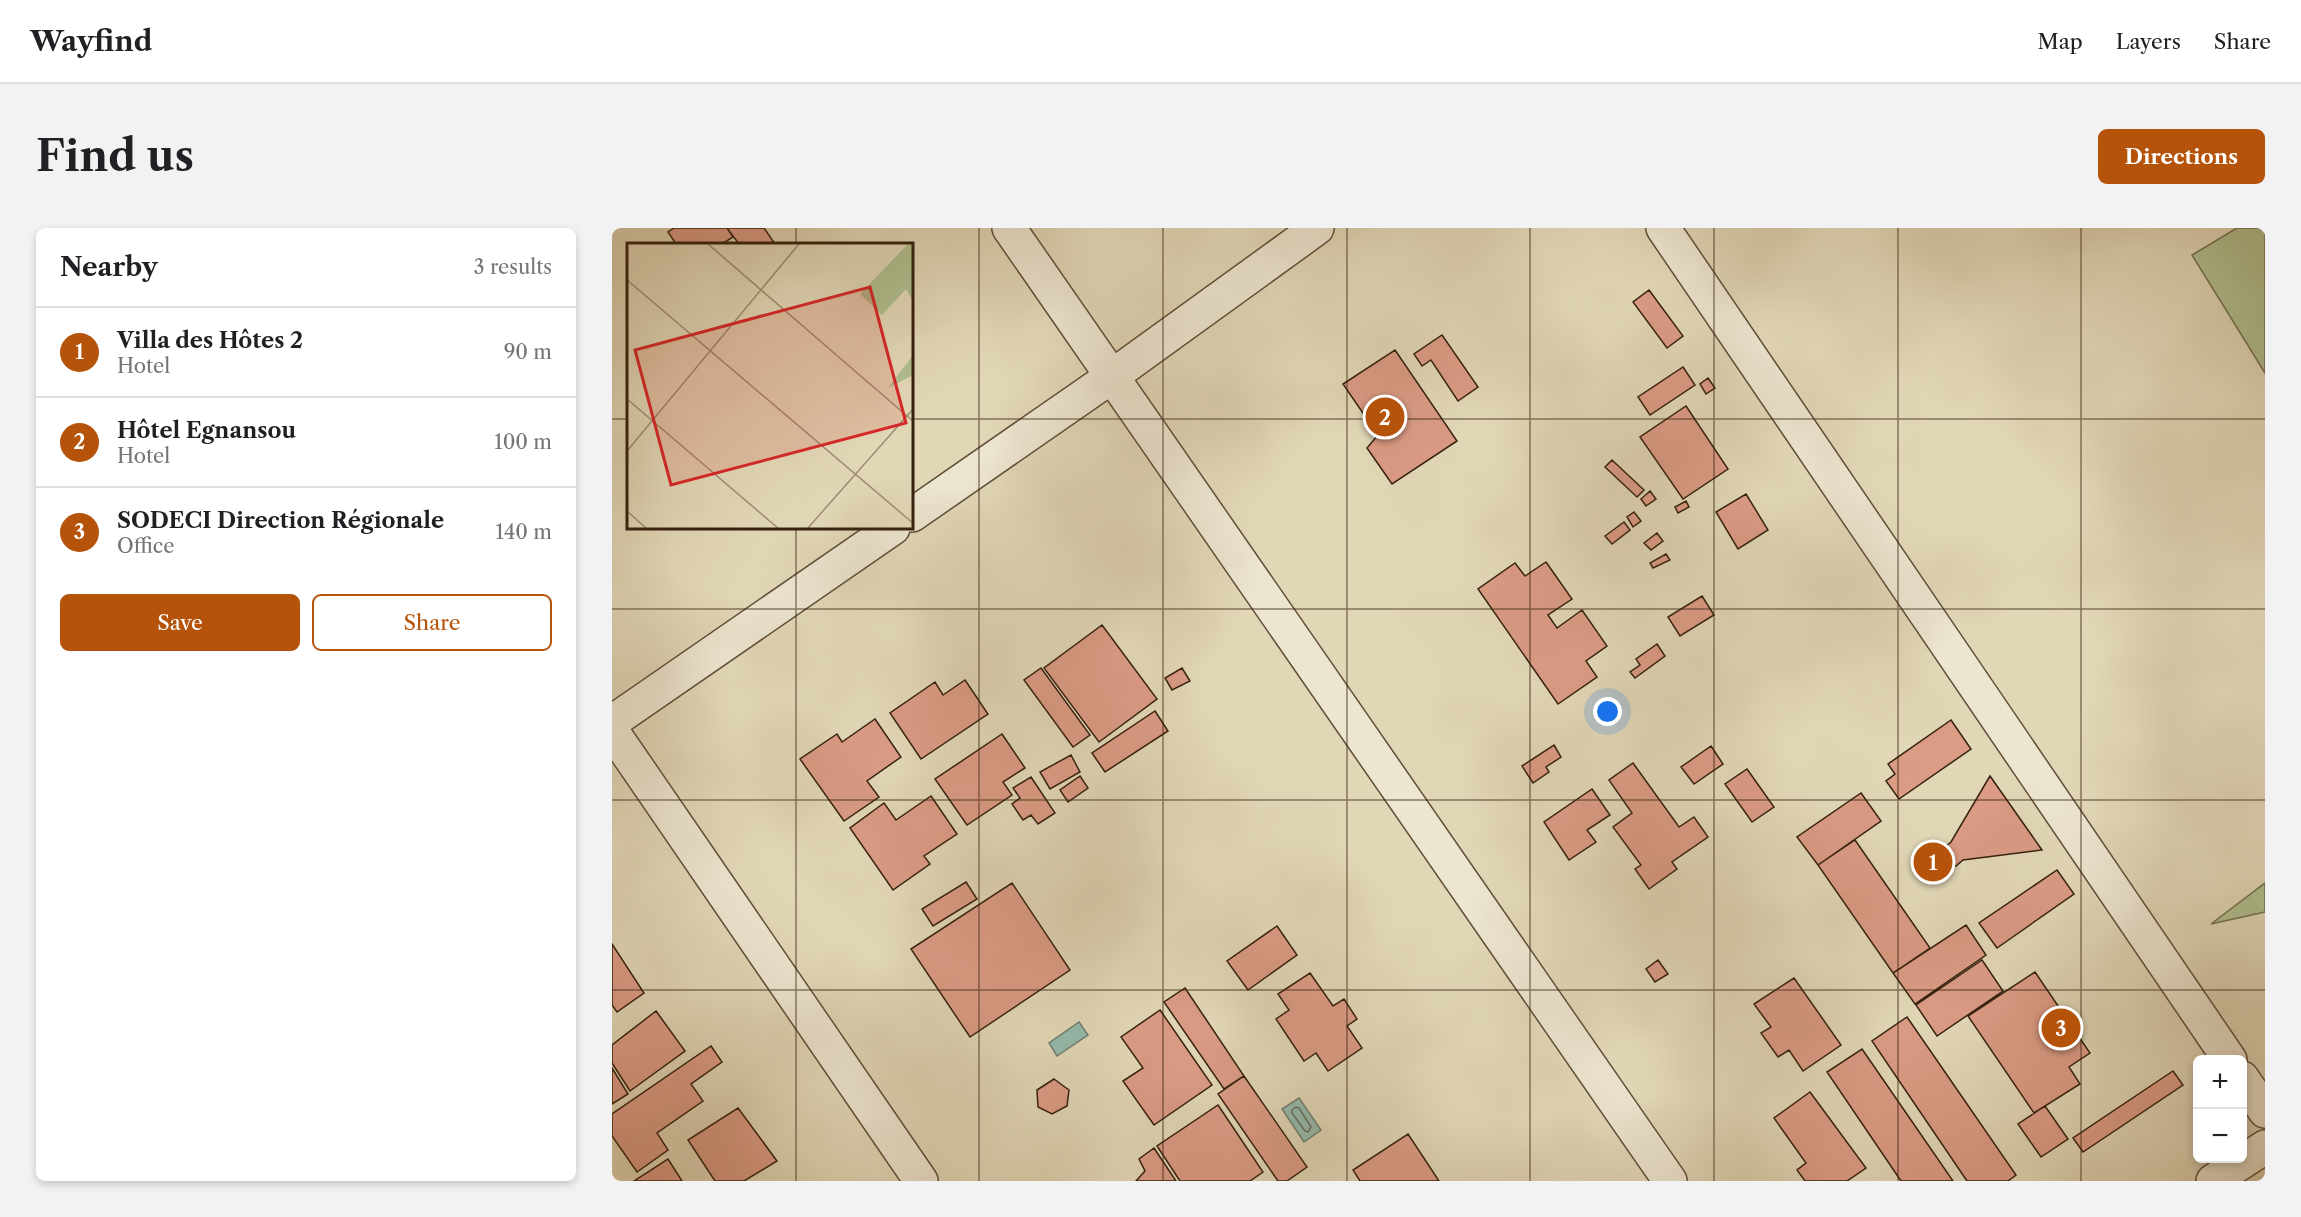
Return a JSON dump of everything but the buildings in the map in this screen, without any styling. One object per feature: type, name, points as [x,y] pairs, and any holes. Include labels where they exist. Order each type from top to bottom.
[{"type":"street","points":[[1009,228],[1670,1181]]},
{"type":"street","points":[[914,514],[1111,377],[1317,228]]},
{"type":"street","points":[[1663,228],[2227,1055]]},
{"type":"street","points":[[612,722],[890,530]]},
{"type":"street","points":[[612,731],[921,1181]]},
{"type":"street","points":[[2247,1085],[2265,1111]]},
{"type":"street","points":[[2213,1181],[2265,1147]]},
{"type":"green space","points":[[2237,228],[2265,228],[2265,373],[2192,255]]},
{"type":"green space","points":[[2265,883],[2265,912],[2211,924]]},
{"type":"water","points":[[1079,1022],[1088,1035],[1057,1056],[1049,1043]]},
{"type":"water","points":[[1299,1098],[1321,1130],[1304,1142],[1282,1109]]},
{"type":"place","name":"Hôtel Egnansou","points":[[1385,417]]},
{"type":"place","name":"Villa des Hôtes 2","points":[[1933,862]]},
{"type":"place","name":"SODECI Direction Régionale","points":[[2061,1028]]}]
